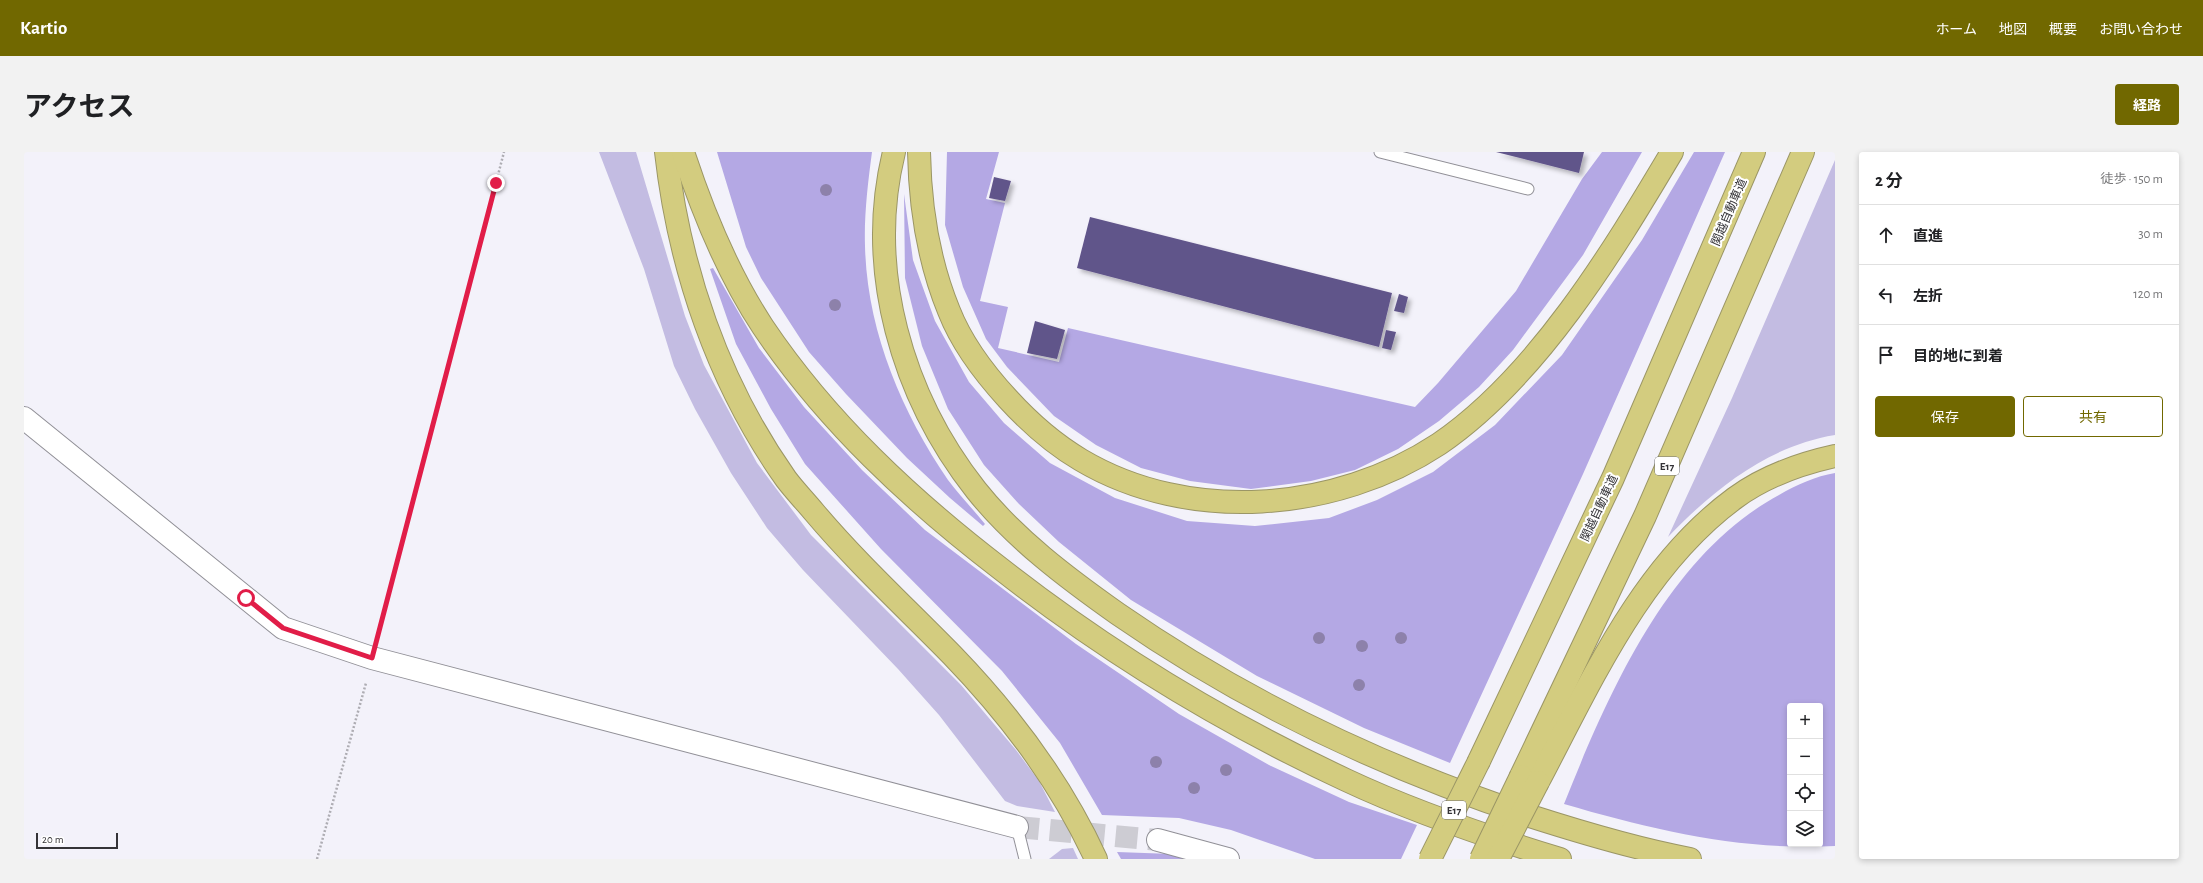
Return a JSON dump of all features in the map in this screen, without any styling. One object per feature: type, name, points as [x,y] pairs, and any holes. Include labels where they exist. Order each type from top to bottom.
[{"type":"highway","points":[[666,152],[677,223],[687,267],[712,344],[756,430],[787,480],[832,533],[953,656],[1003,713],[1048,772],[1086,838],[1096,859]]},
{"type":"highway","points":[[683,152],[694,185],[714,235],[735,280],[767,333],[798,375],[849,435],[905,490],[962,539],[1090,635],[1162,680],[1284,749],[1348,781],[1407,805],[1472,830],[1560,859]]},
{"type":"highway","points":[[894,152],[888,175],[883,213],[883,252],[888,293],[898,337],[913,381],[930,421],[952,457],[978,492],[1012,528],[1052,565],[1108,607],[1194,664],[1294,720],[1358,750],[1491,803],[1609,840],[1690,859]]},
{"type":"highway","points":[[920,152],[922,200],[926,236],[936,274],[950,313],[968,348],[990,380],[1048,437],[1081,460],[1119,479],[1157,491],[1185,497],[1241,503],[1284,499],[1326,492],[1365,480],[1401,465],[1425,451],[1471,420],[1502,391],[1567,313],[1604,260],[1672,152]]},
{"type":"highway","name":"関越自動車道","points":[[1430,859],[1479,761],[1613,478],[1754,152]]},
{"type":"highway","name":"E17","points":[[1481,859],[1530,779],[1803,152]]},
{"type":"highway","points":[[1498,859],[1530,779],[1612,643],[1670,561],[1702,528],[1735,498],[1770,477],[1805,463],[1835,456]]},
{"type":"street","points":[[24,418],[283,628],[372,658],[1017,827]]},
{"type":"street","points":[[1158,840],[1228,859]]},
{"type":"lane","points":[[1380,152],[1528,189]]},
{"type":"lane","points":[[1017,827],[1026,859]]},
{"type":"path","points":[[317,859],[372,658],[504,152]]},
{"type":"shaded area","points":[[599,152],[636,152],[685,316],[704,365],[757,463],[811,535],[961,685],[1016,750],[1039,781],[1055,812],[1017,806],[1005,801],[939,715],[898,669],[803,570],[767,528],[731,473],[695,409],[674,366],[644,269]]},
{"type":"shaded area","points":[[717,152],[872,152],[866,211],[865,246],[867,277],[872,308],[880,339],[890,369],[915,426],[948,480],[985,524],[983,526],[907,458],[846,394],[809,352],[761,278],[746,247]]},
{"type":"shaded area","points":[[947,152],[999,152],[986,199],[1005,203],[980,301],[1008,307],[998,348],[1059,362],[1068,328],[1415,407],[1438,383],[1516,291],[1582,179],[1602,152],[1642,152],[1583,255],[1513,350],[1479,387],[1439,421],[1398,449],[1355,470],[1311,481],[1251,489],[1190,481],[1141,468],[1096,445],[1054,416],[1007,367],[986,339],[963,287],[945,225]]},
{"type":"shaded area","points":[[1694,152],[1725,152],[1583,474],[1450,763],[1364,728],[1257,676],[1131,600],[1059,542],[1019,504],[984,465],[948,409],[922,346],[905,278],[904,194],[913,260],[935,321],[969,382],[1004,423],[1050,463],[1115,498],[1187,521],[1255,526],[1329,518],[1377,500],[1433,472],[1495,425],[1562,355],[1642,240]]},
{"type":"shaded area","points":[[1835,160],[1835,435],[1810,441],[1765,459],[1744,472],[1704,502],[1668,537],[1732,398]]},
{"type":"shaded area","points":[[713,268],[759,348],[804,407],[862,470],[925,530],[1076,644],[1179,714],[1269,765],[1349,802],[1417,825],[1401,859],[1315,859],[1231,830],[1179,818],[1102,815],[1060,743],[1002,671],[881,549],[805,464],[771,409],[736,344],[710,269]]},
{"type":"shaded area","points":[[1835,473],[1835,846],[1823,846],[1823,703],[1787,703],[1787,846],[1732,842],[1698,837],[1631,822],[1564,804],[1601,717],[1623,673],[1647,630],[1674,590],[1705,553],[1740,521],[1786,491],[1806,481]]},
{"type":"shaded area","points":[[1073,848],[1078,859],[1049,859],[1062,849]]},
{"type":"shaded area","points":[[1117,852],[1172,854],[1196,859],[1121,859]]},
{"type":"building","points":[[1496,152],[1584,152],[1579,173]]},
{"type":"building","points":[[994,177],[1011,181],[1005,201],[989,198]]},
{"type":"building","points":[[1090,217],[1392,293],[1379,347],[1077,268]]},
{"type":"building","points":[[1399,294],[1408,297],[1404,313],[1394,311]]},
{"type":"building","points":[[1035,321],[1065,330],[1057,359],[1027,353]]},
{"type":"building","points":[[1386,330],[1396,332],[1391,350],[1382,348]]},
{"type":"tunnel","points":[[1017,827],[1158,840]]},
{"type":"route","points":[[246,598],[283,628],[372,658],[496,183]]}]
